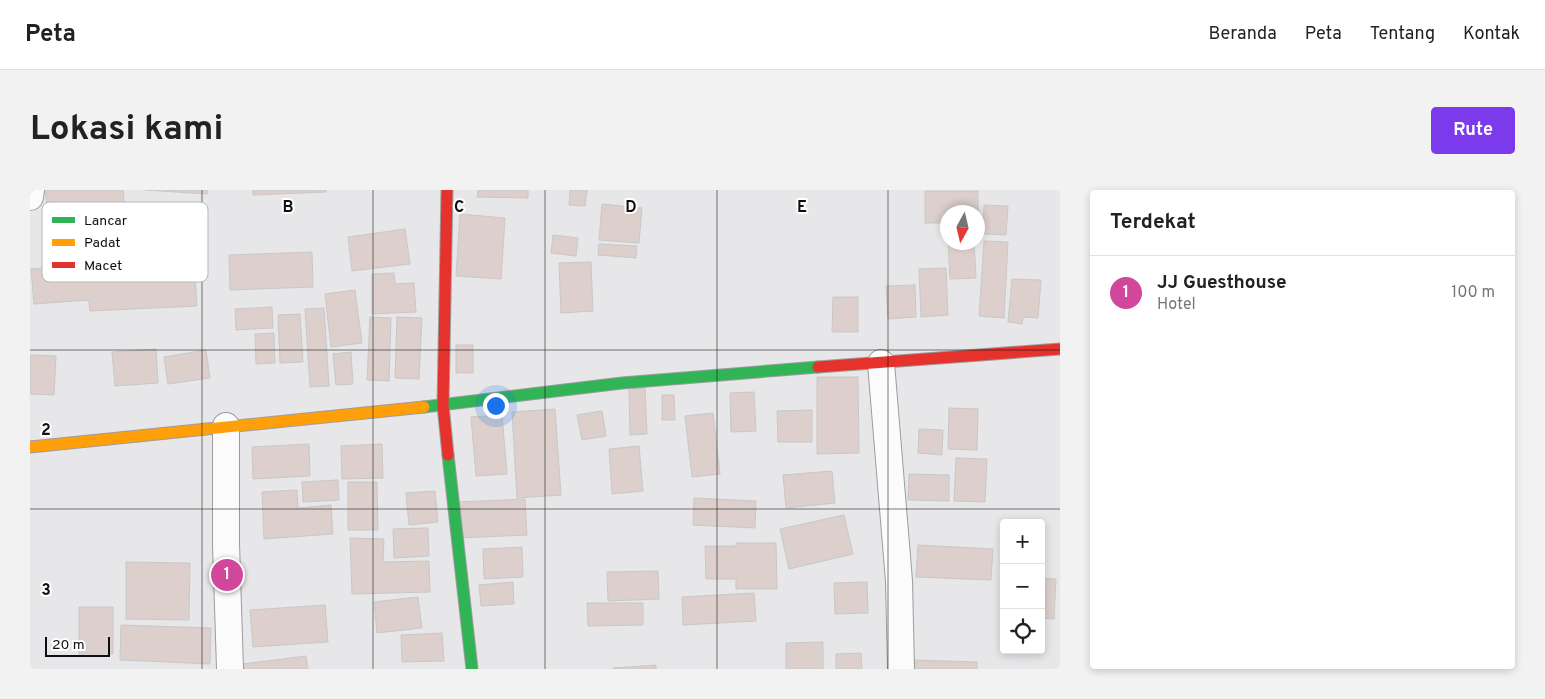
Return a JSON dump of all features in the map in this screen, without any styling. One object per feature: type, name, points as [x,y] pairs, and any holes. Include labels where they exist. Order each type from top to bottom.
[{"type":"street","points":[[30,198],[31,190]]},
{"type":"street","points":[[448,190],[443,405],[472,669]]},
{"type":"street","points":[[30,447],[443,405],[632,382],[1060,349]]},
{"type":"street","points":[[881,363],[899,581],[901,669]]},
{"type":"street","points":[[226,426],[226,544],[230,669]]},
{"type":"building","points":[[45,190],[123,190],[124,202],[46,202]]},
{"type":"building","points":[[145,190],[208,190],[207,194]]},
{"type":"building","points":[[253,190],[326,190],[326,192],[253,195]]},
{"type":"building","points":[[478,190],[528,190],[528,198],[477,197]]},
{"type":"building","points":[[570,190],[587,190],[585,206],[569,205]]},
{"type":"building","points":[[925,191],[978,191],[978,205],[940,205],[940,223],[925,223]]},
{"type":"building","points":[[602,204],[642,208],[639,243],[599,240]]},
{"type":"building","points":[[985,205],[1008,206],[1006,235],[985,234]]},
{"type":"building","points":[[460,214],[505,218],[501,279],[456,276]]},
{"type":"building","points":[[405,229],[410,264],[352,271],[348,237]]},
{"type":"building","points":[[553,235],[578,238],[576,256],[551,253]]},
{"type":"building","points":[[985,241],[1008,242],[1004,318],[979,316]]},
{"type":"building","points":[[599,244],[637,246],[636,258],[598,255]]},
{"type":"building","points":[[948,250],[974,250],[976,278],[950,279]]},
{"type":"building","points":[[312,252],[313,287],[230,290],[229,255]]},
{"type":"building","points":[[591,262],[593,311],[561,313],[559,263]]},
{"type":"building","points":[[42,268],[42,282],[195,282],[197,306],[90,311],[89,300],[34,304],[31,269]]},
{"type":"building","points":[[946,268],[948,315],[921,317],[919,269]]},
{"type":"building","points":[[394,273],[395,284],[414,283],[416,312],[372,314],[372,274]]},
{"type":"building","points":[[1012,279],[1041,280],[1038,318],[1023,317],[1022,324],[1008,322]]},
{"type":"building","points":[[915,285],[916,317],[888,319],[886,286]]},
{"type":"building","points":[[355,290],[362,343],[331,347],[325,294]]},
{"type":"building","points":[[833,297],[858,297],[858,332],[832,332]]},
{"type":"building","points":[[272,307],[273,328],[236,330],[235,309]]},
{"type":"building","points":[[324,308],[329,386],[310,387],[305,309]]},
{"type":"building","points":[[300,314],[303,362],[280,363],[278,315]]},
{"type":"building","points":[[370,317],[391,318],[389,381],[367,380]]},
{"type":"building","points":[[397,317],[422,318],[419,379],[395,378]]},
{"type":"building","points":[[274,333],[275,363],[256,364],[255,334]]},
{"type":"building","points":[[456,345],[473,345],[473,373],[456,373]]},
{"type":"building","points":[[156,349],[158,383],[115,386],[112,352]]},
{"type":"building","points":[[206,350],[210,378],[168,384],[164,357]]},
{"type":"building","points":[[351,352],[353,384],[336,385],[333,354]]},
{"type":"building","points":[[30,355],[56,356],[54,395],[30,394]]},
{"type":"building","points":[[817,377],[858,377],[859,453],[817,454]]},
{"type":"building","points":[[645,388],[647,434],[630,435],[629,389]]},
{"type":"building","points":[[754,392],[756,431],[731,432],[730,393]]},
{"type":"building","points":[[662,395],[674,395],[675,420],[662,420]]},
{"type":"building","points":[[949,408],[978,409],[977,450],[948,449]]},
{"type":"building","points":[[555,409],[561,495],[517,498],[512,412]]},
{"type":"building","points":[[812,410],[812,442],[778,442],[777,411]]},
{"type":"building","points":[[602,411],[606,436],[582,440],[577,415]]},
{"type":"building","points":[[713,413],[720,474],[692,477],[685,416]]},
{"type":"building","points":[[502,415],[507,474],[476,476],[471,417]]},
{"type":"building","points":[[919,429],[943,430],[942,455],[918,453]]},
{"type":"building","points":[[309,444],[310,476],[253,479],[252,447]]},
{"type":"building","points":[[382,444],[383,478],[342,479],[341,446]]},
{"type":"building","points":[[639,446],[643,491],[612,494],[609,449]]},
{"type":"building","points":[[956,458],[987,459],[985,502],[954,501]]},
{"type":"building","points":[[832,471],[835,503],[786,508],[783,475]]},
{"type":"building","points":[[909,474],[949,475],[949,501],[908,500]]},
{"type":"building","points":[[338,480],[339,500],[303,502],[302,482]]},
{"type":"building","points":[[348,482],[377,482],[378,530],[348,530]]},
{"type":"building","points":[[297,490],[298,508],[331,505],[333,534],[264,539],[262,492]]},
{"type":"building","points":[[435,491],[438,522],[409,525],[406,493]]},
{"type":"building","points":[[694,498],[756,501],[755,528],[693,525]]},
{"type":"building","points":[[525,499],[527,535],[459,538],[458,502]]},
{"type":"building","points":[[844,515],[853,554],[789,569],[780,529]]},
{"type":"building","points":[[428,528],[429,556],[394,558],[393,529]]},
{"type":"building","points":[[350,538],[384,539],[383,562],[429,561],[430,592],[352,594]]},
{"type":"building","points":[[736,543],[776,543],[777,589],[736,589],[736,579],[706,579],[705,546],[736,546]]},
{"type":"building","points":[[918,545],[993,549],[991,580],[916,577]]},
{"type":"building","points":[[522,547],[523,577],[484,579],[483,549]]},
{"type":"building","points":[[126,562],[190,563],[189,620],[126,619]]},
{"type":"building","points":[[658,571],[659,599],[608,601],[607,572]]},
{"type":"building","points":[[1045,578],[1056,579],[1054,619],[1045,618]]},
{"type":"building","points":[[513,582],[514,604],[481,606],[479,585]]},
{"type":"building","points":[[867,582],[868,613],[835,614],[834,583]]},
{"type":"building","points":[[754,593],[756,621],[683,625],[682,597]]},
{"type":"building","points":[[418,597],[422,628],[377,633],[374,602]]},
{"type":"building","points":[[587,603],[643,603],[643,625],[588,626]]},
{"type":"building","points":[[325,605],[328,642],[253,647],[250,610]]},
{"type":"building","points":[[79,607],[113,607],[113,654],[79,654]]},
{"type":"building","points":[[121,625],[211,628],[210,664],[120,660]]},
{"type":"building","points":[[442,633],[444,661],[402,662],[401,635]]},
{"type":"building","points":[[823,642],[823,669],[786,669],[786,643]]},
{"type":"building","points":[[861,653],[862,669],[836,669],[836,654]]},
{"type":"building","points":[[306,656],[308,669],[235,669],[234,665]]},
{"type":"building","points":[[912,660],[977,662],[977,669],[912,669]]},
{"type":"building","points":[[656,665],[656,669],[613,669],[613,668]]},
{"type":"traffic: fast","points":[[424,407],[622,383],[818,367]]},
{"type":"traffic: fast","points":[[448,455],[472,669]]},
{"type":"traffic: slow","points":[[30,447],[424,407]]},
{"type":"traffic: jam","points":[[447,190],[443,405],[448,455]]},
{"type":"traffic: jam","points":[[818,367],[1060,349]]},
{"type":"place","name":"JJ Guesthouse","points":[[227,575]]}]
